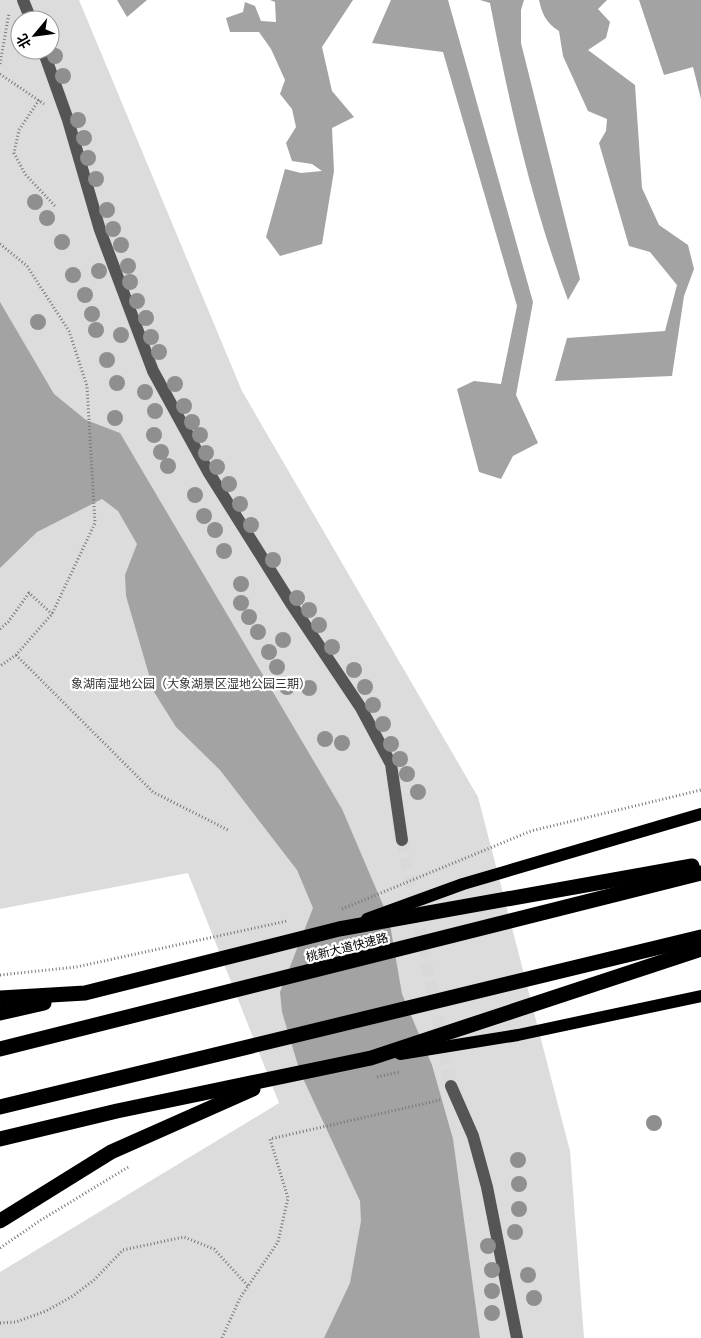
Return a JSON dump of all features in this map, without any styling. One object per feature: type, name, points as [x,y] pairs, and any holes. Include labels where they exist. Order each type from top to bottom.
[{"type":"highway","points":[[0,1013],[245,954],[339,929],[701,864]]},
{"type":"highway","name":"桃新大道快速路","points":[[0,1050],[701,873]]},
{"type":"highway","points":[[0,1107],[701,937]]},
{"type":"highway","points":[[0,1139],[117,1111],[371,1058],[701,949]]},
{"type":"highway","points":[[0,998],[85,993]]},
{"type":"highway","points":[[0,1221],[111,1152],[282,1076]]},
{"type":"main road","points":[[339,929],[463,884],[701,814]]},
{"type":"main road","points":[[371,1058],[518,1035],[701,996]]},
{"type":"lane","points":[[47,60],[68,120],[100,230],[153,371],[209,473],[292,605],[361,708],[391,764],[402,840]]},
{"type":"lane","points":[[453,1091],[473,1136],[488,1186],[517,1338]]},
{"type":"path","points":[[0,64],[10,9]]},
{"type":"path","points":[[0,74],[68,120]]},
{"type":"path","points":[[39,100],[19,130],[14,154],[25,174],[55,206]]},
{"type":"path","points":[[0,244],[27,266],[70,332],[87,386],[95,523],[52,614],[16,655],[0,666]]},
{"type":"path","points":[[0,628],[8,622],[29,592],[52,614]]},
{"type":"path","points":[[16,655],[153,792],[228,830]]},
{"type":"path","points":[[338,910],[531,831],[701,790]]},
{"type":"path","points":[[0,975],[76,967],[290,920]]},
{"type":"path","points":[[371,1078],[410,1070]]},
{"type":"path","points":[[222,1338],[240,1298],[278,1242],[288,1198],[270,1139],[453,1091]]},
{"type":"path","points":[[0,1248],[41,1220],[138,1162]]},
{"type":"path","points":[[0,1323],[16,1322],[46,1311],[72,1296],[94,1280],[123,1250],[184,1238],[214,1249],[248,1286]]},
{"type":"green space","name":"象湖南湿地公园（大象湖景区湿地公园三期）","points":[[0,0],[79,0],[242,391],[478,797],[570,1151],[584,1338],[0,1338],[0,1272],[279,1103],[188,873],[0,909]]},
{"type":"shaded area","points":[[117,0],[147,0],[127,17]]},
{"type":"shaded area","points":[[270,0],[353,0],[322,47],[332,91],[354,117],[332,128],[334,171],[322,244],[280,256],[266,237],[285,169],[301,173],[322,171],[312,164],[292,161],[286,143],[296,127],[292,109],[280,94],[285,80],[271,49],[259,32],[230,32],[226,18],[243,12],[245,2],[255,6],[261,21],[276,22],[275,2]]},
{"type":"shaded area","points":[[391,0],[448,0],[533,302],[516,395],[538,443],[513,456],[501,479],[479,472],[457,389],[474,381],[501,384],[517,306],[443,52],[372,43]]},
{"type":"shaded area","points":[[480,0],[524,0],[521,10],[521,43],[580,279],[568,300],[543,228],[523,153],[490,3]]},
{"type":"shaded area","points":[[539,0],[607,0],[598,9],[610,22],[606,38],[588,50],[635,85],[642,188],[659,225],[688,245],[694,269],[684,296],[672,376],[555,381],[567,338],[665,331],[677,285],[650,252],[629,246],[599,143],[606,131],[607,119],[588,111],[563,56],[559,31],[545,18]]},
{"type":"shaded area","points":[[639,0],[701,0],[701,99],[693,67],[664,75]]},
{"type":"shaded area","points":[[0,302],[54,394],[86,420],[120,433],[342,809],[389,919],[402,994],[432,1065],[453,1139],[480,1338],[324,1338],[350,1283],[361,1221],[360,1201],[300,1072],[282,1012],[280,992],[313,908],[297,870],[220,770],[176,727],[154,692],[126,596],[125,575],[137,544],[118,511],[102,499],[37,532],[0,568]]},
{"type":"tunnel","points":[[402,840],[451,1086]]}]
